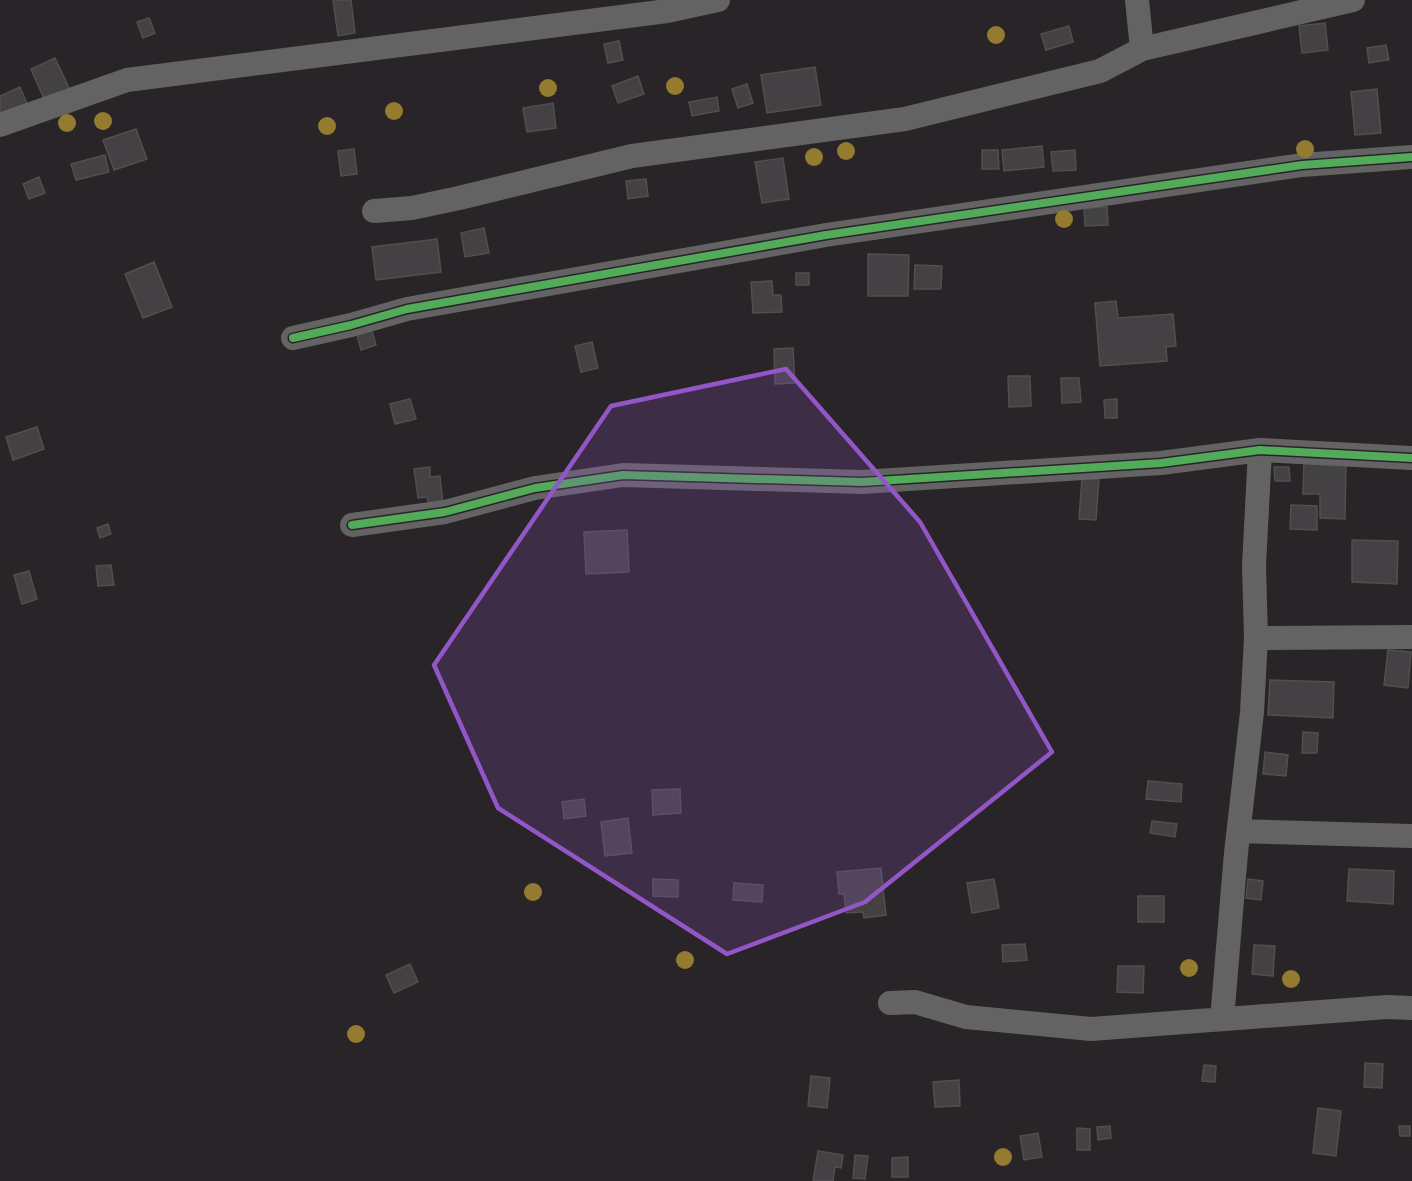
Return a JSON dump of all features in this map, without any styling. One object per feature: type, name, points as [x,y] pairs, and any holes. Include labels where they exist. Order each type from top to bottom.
[{"type":"street","points":[[0,125],[127,80],[667,11],[718,0]]},
{"type":"street","points":[[1137,0],[1142,49]]},
{"type":"street","points":[[374,211],[412,208],[459,198],[632,156],[905,119],[1100,71],[1142,49],[1353,0]]},
{"type":"street","points":[[293,338],[407,309],[826,235],[1302,165],[1412,157]]},
{"type":"street","points":[[1222,1019],[1252,712],[1256,638],[1254,566],[1260,450]]},
{"type":"street","points":[[352,525],[445,512],[536,489],[623,475],[862,482],[1161,463],[1260,450],[1412,458]]},
{"type":"street","points":[[1256,638],[1412,637]]},
{"type":"street","points":[[1239,831],[1412,836]]},
{"type":"street","points":[[890,1003],[915,1002],[966,1017],[1091,1029],[1387,1007],[1412,1008]]},
{"type":"highlighted area","points":[[786,369],[920,522],[1052,752],[865,902],[727,954],[498,808],[434,665],[611,406]]},
{"type":"building","points":[[333,0],[351,0],[355,33],[338,36]]},
{"type":"building","points":[[149,18],[155,33],[143,38],[137,22]]},
{"type":"building","points":[[1325,23],[1328,50],[1302,53],[1299,26]]},
{"type":"building","points":[[1069,26],[1073,42],[1046,50],[1041,34]]},
{"type":"building","points":[[619,41],[623,60],[608,63],[604,44]]},
{"type":"building","points":[[1386,45],[1389,60],[1369,63],[1367,48]]},
{"type":"building","points":[[55,58],[71,92],[46,103],[31,69]]},
{"type":"building","points":[[815,67],[821,105],[767,113],[761,75]]},
{"type":"building","points":[[638,76],[644,94],[618,103],[612,86]]},
{"type":"building","points":[[747,84],[753,103],[738,108],[732,89]]},
{"type":"building","points":[[20,87],[29,108],[3,119],[0,111],[0,96]]},
{"type":"building","points":[[1377,89],[1381,133],[1355,135],[1351,92]]},
{"type":"building","points":[[717,97],[719,111],[692,116],[689,102]]},
{"type":"building","points":[[553,103],[556,128],[527,132],[523,108]]},
{"type":"building","points":[[136,129],[147,159],[114,170],[103,140]]},
{"type":"building","points":[[1042,146],[1044,167],[1004,171],[1002,150]]},
{"type":"building","points":[[354,149],[357,174],[341,176],[338,151]]},
{"type":"building","points":[[982,150],[998,150],[999,169],[982,169]]},
{"type":"building","points":[[1075,150],[1076,170],[1053,171],[1051,152]]},
{"type":"building","points":[[105,155],[109,172],[76,180],[71,164]]},
{"type":"building","points":[[783,158],[789,199],[762,203],[755,162]]},
{"type":"building","points":[[39,177],[45,193],[29,199],[23,184]]},
{"type":"building","points":[[646,179],[648,196],[628,199],[626,181]]},
{"type":"building","points":[[1107,207],[1108,225],[1085,226],[1084,208]]},
{"type":"building","points":[[484,228],[489,253],[465,257],[461,233]]},
{"type":"building","points":[[437,239],[441,272],[376,280],[372,247]]},
{"type":"building","points":[[868,254],[909,255],[908,296],[868,296]]},
{"type":"building","points":[[154,262],[172,307],[143,318],[125,274]]},
{"type":"building","points":[[915,265],[942,266],[941,289],[914,289]]},
{"type":"building","points":[[796,273],[809,273],[809,285],[796,285]]},
{"type":"building","points":[[772,281],[773,295],[781,295],[782,312],[753,313],[751,282]]},
{"type":"building","points":[[1116,301],[1118,318],[1173,314],[1176,346],[1166,347],[1167,361],[1100,366],[1095,303]]},
{"type":"building","points":[[370,324],[376,345],[361,350],[355,328]]},
{"type":"building","points":[[592,342],[598,368],[581,372],[575,346]]},
{"type":"building","points":[[793,348],[795,383],[775,384],[774,349]]},
{"type":"building","points":[[1008,376],[1030,376],[1031,406],[1009,407]]},
{"type":"building","points":[[1061,378],[1079,378],[1081,402],[1062,403]]},
{"type":"building","points":[[410,399],[416,419],[395,424],[390,404]]},
{"type":"building","points":[[1117,399],[1117,418],[1105,418],[1104,400]]},
{"type":"building","points":[[37,427],[44,449],[13,460],[6,437]]},
{"type":"building","points":[[1304,462],[1346,463],[1345,519],[1320,518],[1320,494],[1303,494]]},
{"type":"building","points":[[430,467],[430,477],[440,476],[443,504],[429,506],[427,497],[418,498],[414,469]]},
{"type":"building","points":[[1274,467],[1289,467],[1290,481],[1275,481]]},
{"type":"building","points":[[1082,478],[1099,479],[1096,520],[1079,519]]},
{"type":"building","points":[[1291,505],[1317,506],[1317,530],[1290,529]]},
{"type":"building","points":[[108,524],[111,534],[100,538],[97,528]]},
{"type":"building","points":[[627,530],[629,572],[586,574],[584,532]]},
{"type":"building","points":[[1352,540],[1398,541],[1397,584],[1352,582]]},
{"type":"building","points":[[111,565],[114,585],[98,586],[96,566]]},
{"type":"building","points":[[29,571],[37,599],[22,604],[14,575]]},
{"type":"building","points":[[1388,650],[1411,652],[1408,688],[1384,685]]},
{"type":"building","points":[[1270,680],[1334,682],[1333,718],[1268,715]]},
{"type":"building","points":[[1303,732],[1318,733],[1317,753],[1302,753]]},
{"type":"building","points":[[1265,752],[1288,755],[1286,776],[1263,774]]},
{"type":"building","points":[[1148,781],[1182,784],[1181,802],[1146,799]]},
{"type":"building","points":[[680,789],[681,813],[653,815],[652,790]]},
{"type":"building","points":[[584,799],[586,816],[564,819],[562,802]]},
{"type":"building","points":[[628,818],[632,853],[605,856],[601,822]]},
{"type":"building","points":[[1152,821],[1177,824],[1175,837],[1150,833]]},
{"type":"building","points":[[881,868],[886,915],[864,918],[863,912],[846,913],[844,894],[839,894],[837,872]]},
{"type":"building","points":[[1349,869],[1394,871],[1393,904],[1347,901]]},
{"type":"building","points":[[653,879],[678,880],[678,897],[653,896]]},
{"type":"building","points":[[994,879],[999,908],[972,913],[967,883]]},
{"type":"building","points":[[1248,879],[1263,881],[1261,900],[1246,898]]},
{"type":"building","points":[[734,883],[763,885],[762,902],[733,900]]},
{"type":"building","points":[[1138,896],[1164,896],[1164,922],[1138,922]]},
{"type":"building","points":[[1025,944],[1027,960],[1003,962],[1002,945]]},
{"type":"building","points":[[1254,945],[1275,946],[1273,976],[1252,974]]},
{"type":"building","points":[[410,964],[418,982],[394,993],[386,975]]},
{"type":"building","points":[[1118,966],[1144,966],[1143,993],[1117,992]]},
{"type":"building","points":[[1365,1063],[1383,1064],[1382,1088],[1364,1087]]},
{"type":"building","points":[[1204,1065],[1216,1066],[1215,1082],[1202,1081]]},
{"type":"building","points":[[811,1076],[830,1078],[827,1108],[808,1106]]},
{"type":"building","points":[[959,1080],[960,1106],[935,1107],[933,1082]]},
{"type":"building","points":[[1318,1108],[1341,1111],[1336,1156],[1313,1153]]},
{"type":"building","points":[[1110,1126],[1111,1138],[1098,1140],[1097,1127]]},
{"type":"building","points":[[1399,1126],[1410,1126],[1410,1136],[1400,1136]]},
{"type":"building","points":[[1077,1128],[1090,1129],[1090,1150],[1077,1150]]},
{"type":"building","points":[[1038,1133],[1042,1157],[1024,1160],[1020,1136]]},
{"type":"building","points":[[818,1151],[843,1155],[841,1168],[835,1167],[833,1181],[813,1181]]},
{"type":"building","points":[[855,1155],[868,1156],[865,1179],[853,1178]]},
{"type":"building","points":[[908,1157],[908,1177],[892,1177],[892,1158]]},
{"type":"cycle path","points":[[293,338],[407,309],[826,235],[1302,165],[1412,157]]},
{"type":"cycle path","points":[[352,525],[445,512],[535,488],[623,475],[862,482],[1161,463],[1260,450],[1412,458]]}]
